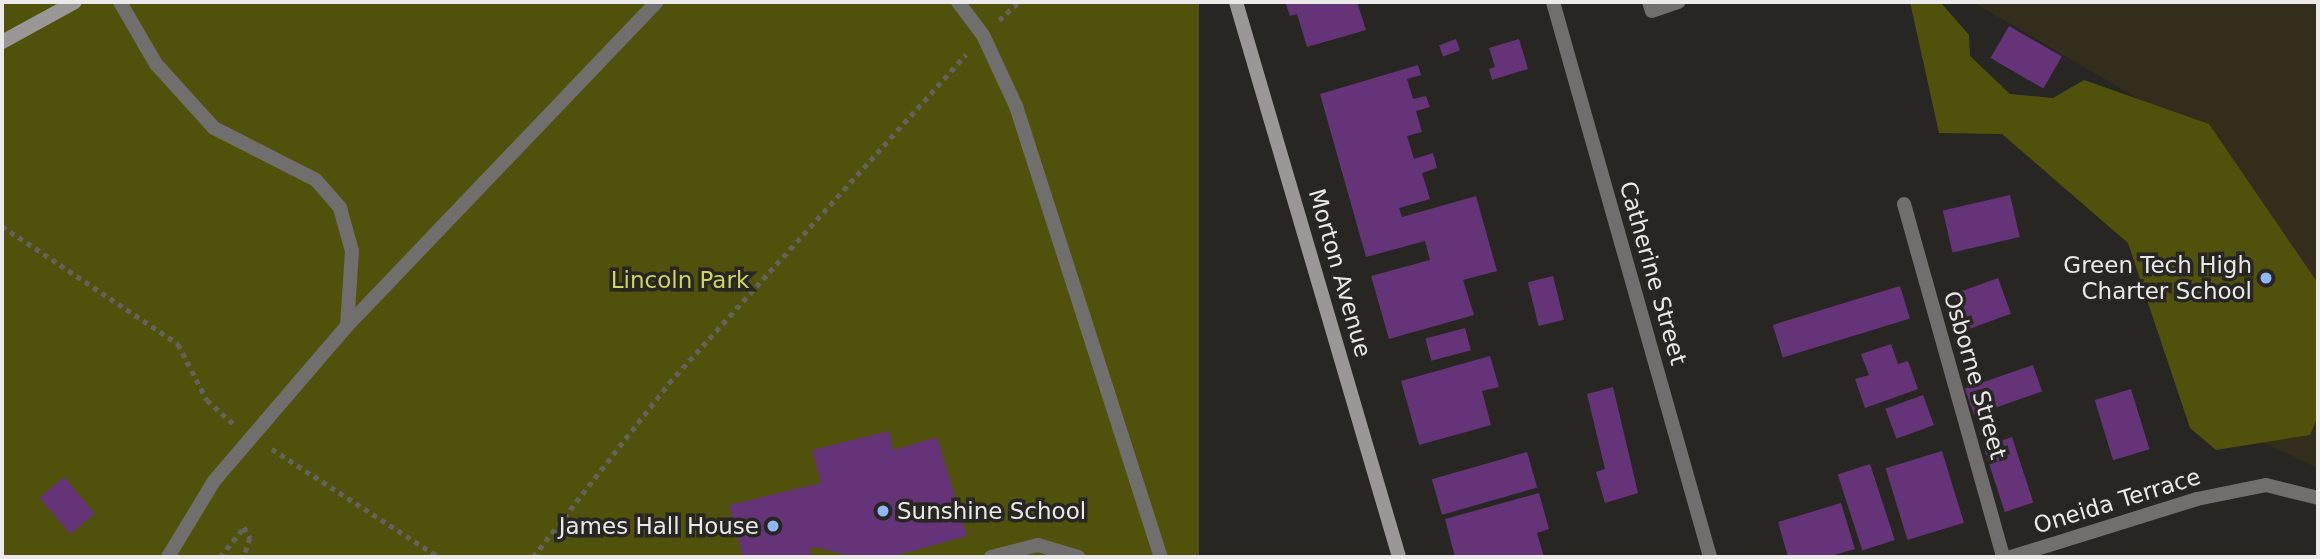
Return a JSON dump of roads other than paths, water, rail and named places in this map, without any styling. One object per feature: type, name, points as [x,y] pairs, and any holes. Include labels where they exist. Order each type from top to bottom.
[{"type":"street","points":[[2,42],[75,2]]},
{"type":"street","points":[[120,2],[156,64],[206,121],[316,180],[340,208],[352,251],[347,326]]},
{"type":"street","points":[[168,557],[214,481],[347,326],[657,2]]},
{"type":"street","points":[[958,2],[983,35],[1017,106],[1161,557]]},
{"type":"street","name":"Morton Avenue","points":[[1236,2],[1399,557]]},
{"type":"street","name":"Catherine Street","points":[[1553,2],[1710,557]]},
{"type":"street","points":[[1649,2],[1652,10],[1678,2]]},
{"type":"street","name":"Osborne Street","points":[[1904,204],[2003,557]]},
{"type":"street","name":"Oneida Terrace","points":[[2011,557],[2197,499],[2266,485],[2318,498]]},
{"type":"street","points":[[991,557],[1038,545],[1078,557]]},
{"type":"place","name":"Green Tech High Charter School","points":[[2266,278]]},
{"type":"place","name":"Sunshine School","points":[[883,511]]},
{"type":"place","name":"James Hall House","points":[[773,526]]},
{"type":"park label","name":"Lincoln Park","points":[[680,280]]}]
